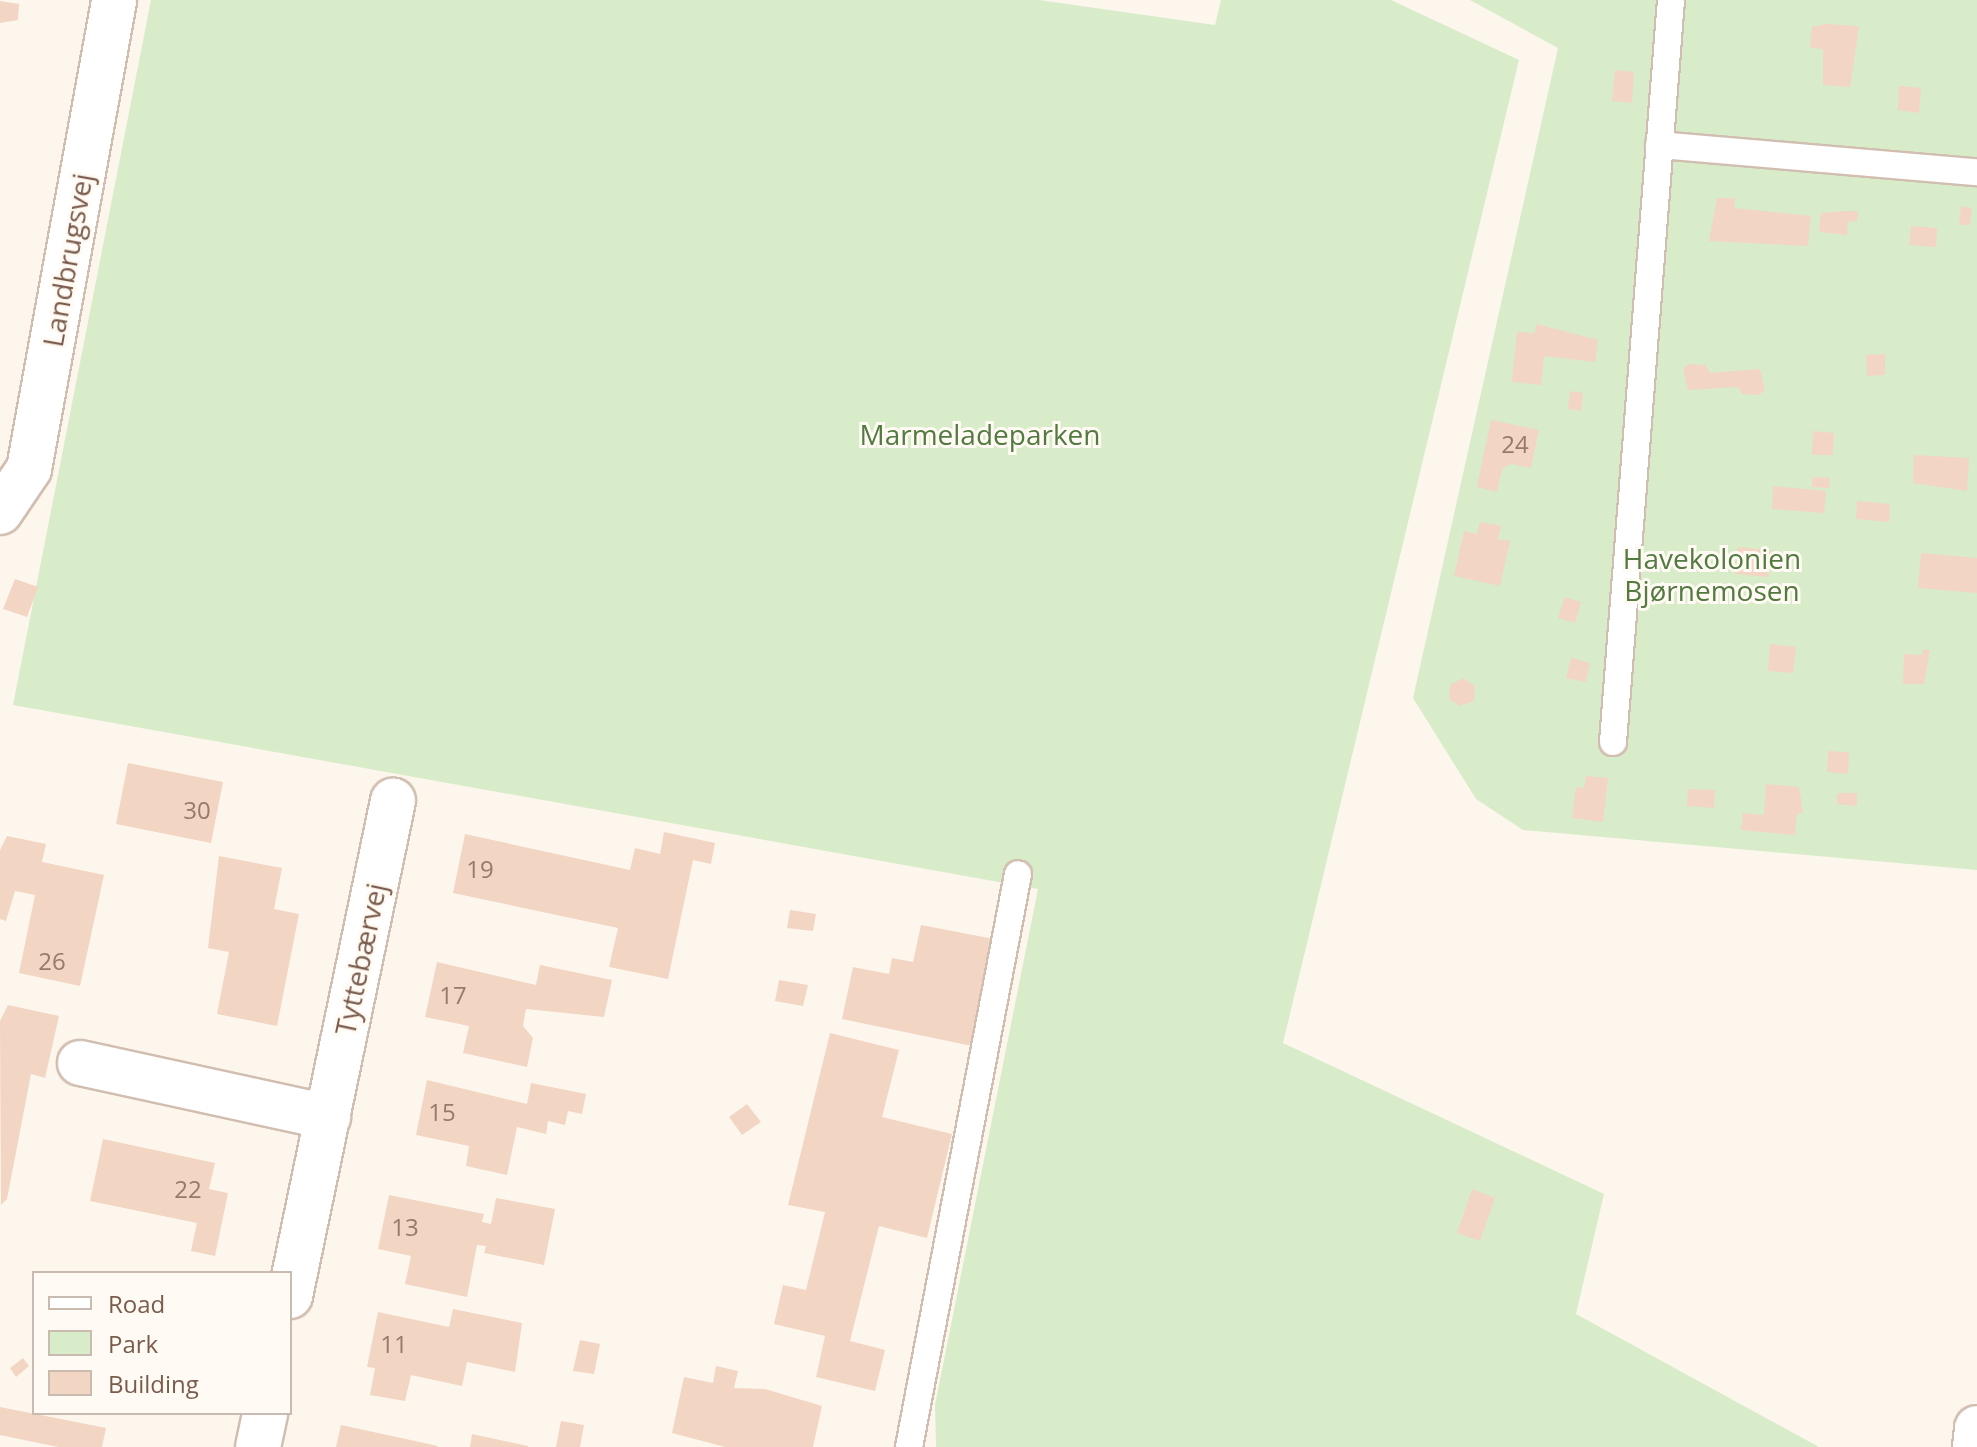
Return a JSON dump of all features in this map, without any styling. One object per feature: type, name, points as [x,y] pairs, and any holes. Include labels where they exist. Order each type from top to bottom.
[{"type":"street","name":"Landbrugsvej","points":[[0,512],[29,469],[114,0]]},
{"type":"street","name":"Tyttebærvej","points":[[292,1287],[393,801]]},
{"type":"street","points":[[80,1063],[328,1117]]},
{"type":"street","points":[[258,1447],[265,1415]]},
{"type":"street","points":[[1975,1447],[1977,1428]]},
{"type":"lane","points":[[1613,742],[1671,0]]},
{"type":"lane","points":[[1659,145],[1977,172]]},
{"type":"lane","points":[[909,1447],[1018,874]]},
{"type":"green space","name":"Marmeladeparken","points":[[151,0],[1039,0],[1215,25],[1221,0],[1391,0],[1519,60],[1283,1043],[1604,1194],[1576,1314],[1819,1447],[936,1447],[935,1405],[1038,889],[13,705]]},
{"type":"green space","name":"Havekolonien Bjørnemosen","points":[[1470,0],[1977,0],[1977,870],[1523,830],[1476,799],[1413,698],[1558,48]]},
{"type":"building","points":[[0,1],[19,4],[18,20],[0,23]]},
{"type":"building","points":[[1826,24],[1859,26],[1850,87],[1823,85],[1823,49],[1810,48],[1812,27]]},
{"type":"building","points":[[1615,70],[1634,72],[1632,103],[1612,101]]},
{"type":"building","points":[[1899,86],[1921,88],[1919,113],[1898,110]]},
{"type":"building","points":[[1717,198],[1735,198],[1734,208],[1811,216],[1808,246],[1709,241]]},
{"type":"building","points":[[1961,206],[1972,208],[1970,225],[1959,225]]},
{"type":"building","points":[[1858,211],[1857,222],[1848,221],[1847,235],[1819,232],[1821,213]]},
{"type":"building","points":[[1911,226],[1937,228],[1936,247],[1909,245]]},
{"type":"building","points":[[1536,324],[1598,340],[1595,362],[1544,356],[1541,385],[1512,382],[1517,332],[1535,333]]},
{"type":"building","points":[[1885,354],[1885,375],[1867,376],[1866,355]]},
{"type":"building","points":[[1689,364],[1706,365],[1710,373],[1760,369],[1765,390],[1759,395],[1742,394],[1738,387],[1688,390],[1683,369]]},
{"type":"building","points":[[1570,391],[1583,393],[1581,411],[1568,409]]},
{"type":"building","points":[[1491,420],[1539,430],[1531,468],[1511,464],[1502,469],[1497,492],[1477,487]]},
{"type":"building","points":[[1813,431],[1834,433],[1833,455],[1812,455]]},
{"type":"building","points":[[1914,455],[1969,458],[1967,491],[1913,483]]},
{"type":"building","points":[[1813,477],[1830,478],[1829,488],[1812,487]]},
{"type":"building","points":[[1773,486],[1826,491],[1824,513],[1772,509]]},
{"type":"building","points":[[1857,501],[1890,504],[1889,522],[1856,519]]},
{"type":"building","points":[[1480,522],[1501,526],[1498,539],[1510,541],[1500,586],[1454,576],[1464,531],[1477,534]]},
{"type":"building","points":[[1738,547],[1771,550],[1768,577],[1735,574]]},
{"type":"building","points":[[1921,553],[1977,558],[1977,593],[1918,588]]},
{"type":"building","points":[[15,579],[38,587],[27,617],[3,609]]},
{"type":"building","points":[[1565,597],[1581,602],[1575,623],[1558,618]]},
{"type":"building","points":[[1770,644],[1796,647],[1793,673],[1768,671]]},
{"type":"building","points":[[1922,650],[1930,650],[1924,684],[1903,684],[1904,654],[1922,655]]},
{"type":"building","points":[[1571,658],[1590,663],[1586,682],[1566,678]]},
{"type":"building","points":[[1463,678],[1475,686],[1474,701],[1460,706],[1449,699],[1450,685]]},
{"type":"building","points":[[1828,751],[1849,752],[1848,774],[1827,772]]},
{"type":"building","points":[[128,763],[223,782],[211,843],[116,824]]},
{"type":"building","points":[[1586,776],[1608,778],[1603,822],[1572,818],[1576,787],[1584,788]]},
{"type":"building","points":[[1766,784],[1799,787],[1803,813],[1797,813],[1795,835],[1741,830],[1743,813],[1764,815]]},
{"type":"building","points":[[1688,789],[1715,790],[1714,808],[1687,806]]},
{"type":"building","points":[[1837,793],[1857,793],[1857,806],[1837,804]]},
{"type":"building","points":[[664,832],[715,843],[711,864],[693,860],[668,979],[609,967],[618,928],[453,893],[465,834],[630,870],[635,848],[660,854]]},
{"type":"building","points":[[7,836],[46,844],[42,862],[104,875],[80,986],[19,973],[35,895],[15,891],[6,921],[0,919],[0,850]]},
{"type":"building","points":[[219,856],[282,868],[274,909],[299,914],[277,1026],[217,1014],[229,952],[208,948]]},
{"type":"building","points":[[790,910],[816,914],[813,931],[787,928]]},
{"type":"building","points":[[921,925],[994,939],[972,1046],[842,1019],[853,967],[889,974],[892,958],[913,962]]},
{"type":"building","points":[[437,962],[536,985],[540,965],[612,980],[604,1017],[526,1009],[523,1026],[533,1038],[527,1067],[463,1053],[469,1026],[425,1017]]},
{"type":"building","points":[[779,980],[808,985],[803,1006],[775,1001]]},
{"type":"building","points":[[8,1005],[59,1016],[45,1078],[31,1074],[7,1199],[1,1205],[0,1021]]},
{"type":"building","points":[[830,1033],[899,1050],[882,1117],[952,1134],[927,1238],[879,1226],[850,1341],[885,1350],[875,1391],[816,1377],[825,1336],[774,1324],[783,1285],[806,1290],[825,1212],[788,1205]]},
{"type":"building","points":[[427,1080],[527,1104],[531,1083],[586,1094],[582,1114],[568,1111],[565,1125],[548,1121],[546,1134],[517,1127],[507,1175],[466,1166],[469,1146],[416,1135]]},
{"type":"building","points":[[747,1104],[761,1122],[742,1135],[729,1117]]},
{"type":"building","points":[[103,1139],[215,1163],[209,1189],[228,1193],[215,1256],[191,1251],[197,1223],[90,1201]]},
{"type":"building","points":[[1472,1189],[1495,1198],[1480,1241],[1457,1233]]},
{"type":"building","points":[[389,1195],[484,1214],[482,1222],[491,1224],[496,1198],[555,1209],[544,1265],[484,1253],[486,1246],[477,1245],[467,1297],[405,1284],[411,1256],[378,1249]]},
{"type":"building","points":[[453,1309],[522,1323],[515,1372],[467,1362],[462,1386],[411,1375],[405,1401],[370,1395],[375,1368],[367,1367],[378,1312],[449,1327]]},
{"type":"building","points":[[580,1340],[600,1344],[594,1374],[573,1371]]},
{"type":"building","points":[[23,1358],[29,1366],[16,1377],[10,1368]]},
{"type":"building","points":[[716,1366],[738,1371],[734,1388],[765,1389],[822,1406],[813,1447],[725,1447],[672,1433],[684,1377],[713,1383]]},
{"type":"building","points":[[0,1407],[106,1428],[102,1447],[58,1447],[0,1435]]},
{"type":"building","points":[[561,1421],[584,1425],[580,1447],[556,1447]]},
{"type":"building","points":[[341,1425],[438,1446],[336,1447]]},
{"type":"building","points":[[472,1434],[528,1446],[528,1447],[470,1447]]}]
